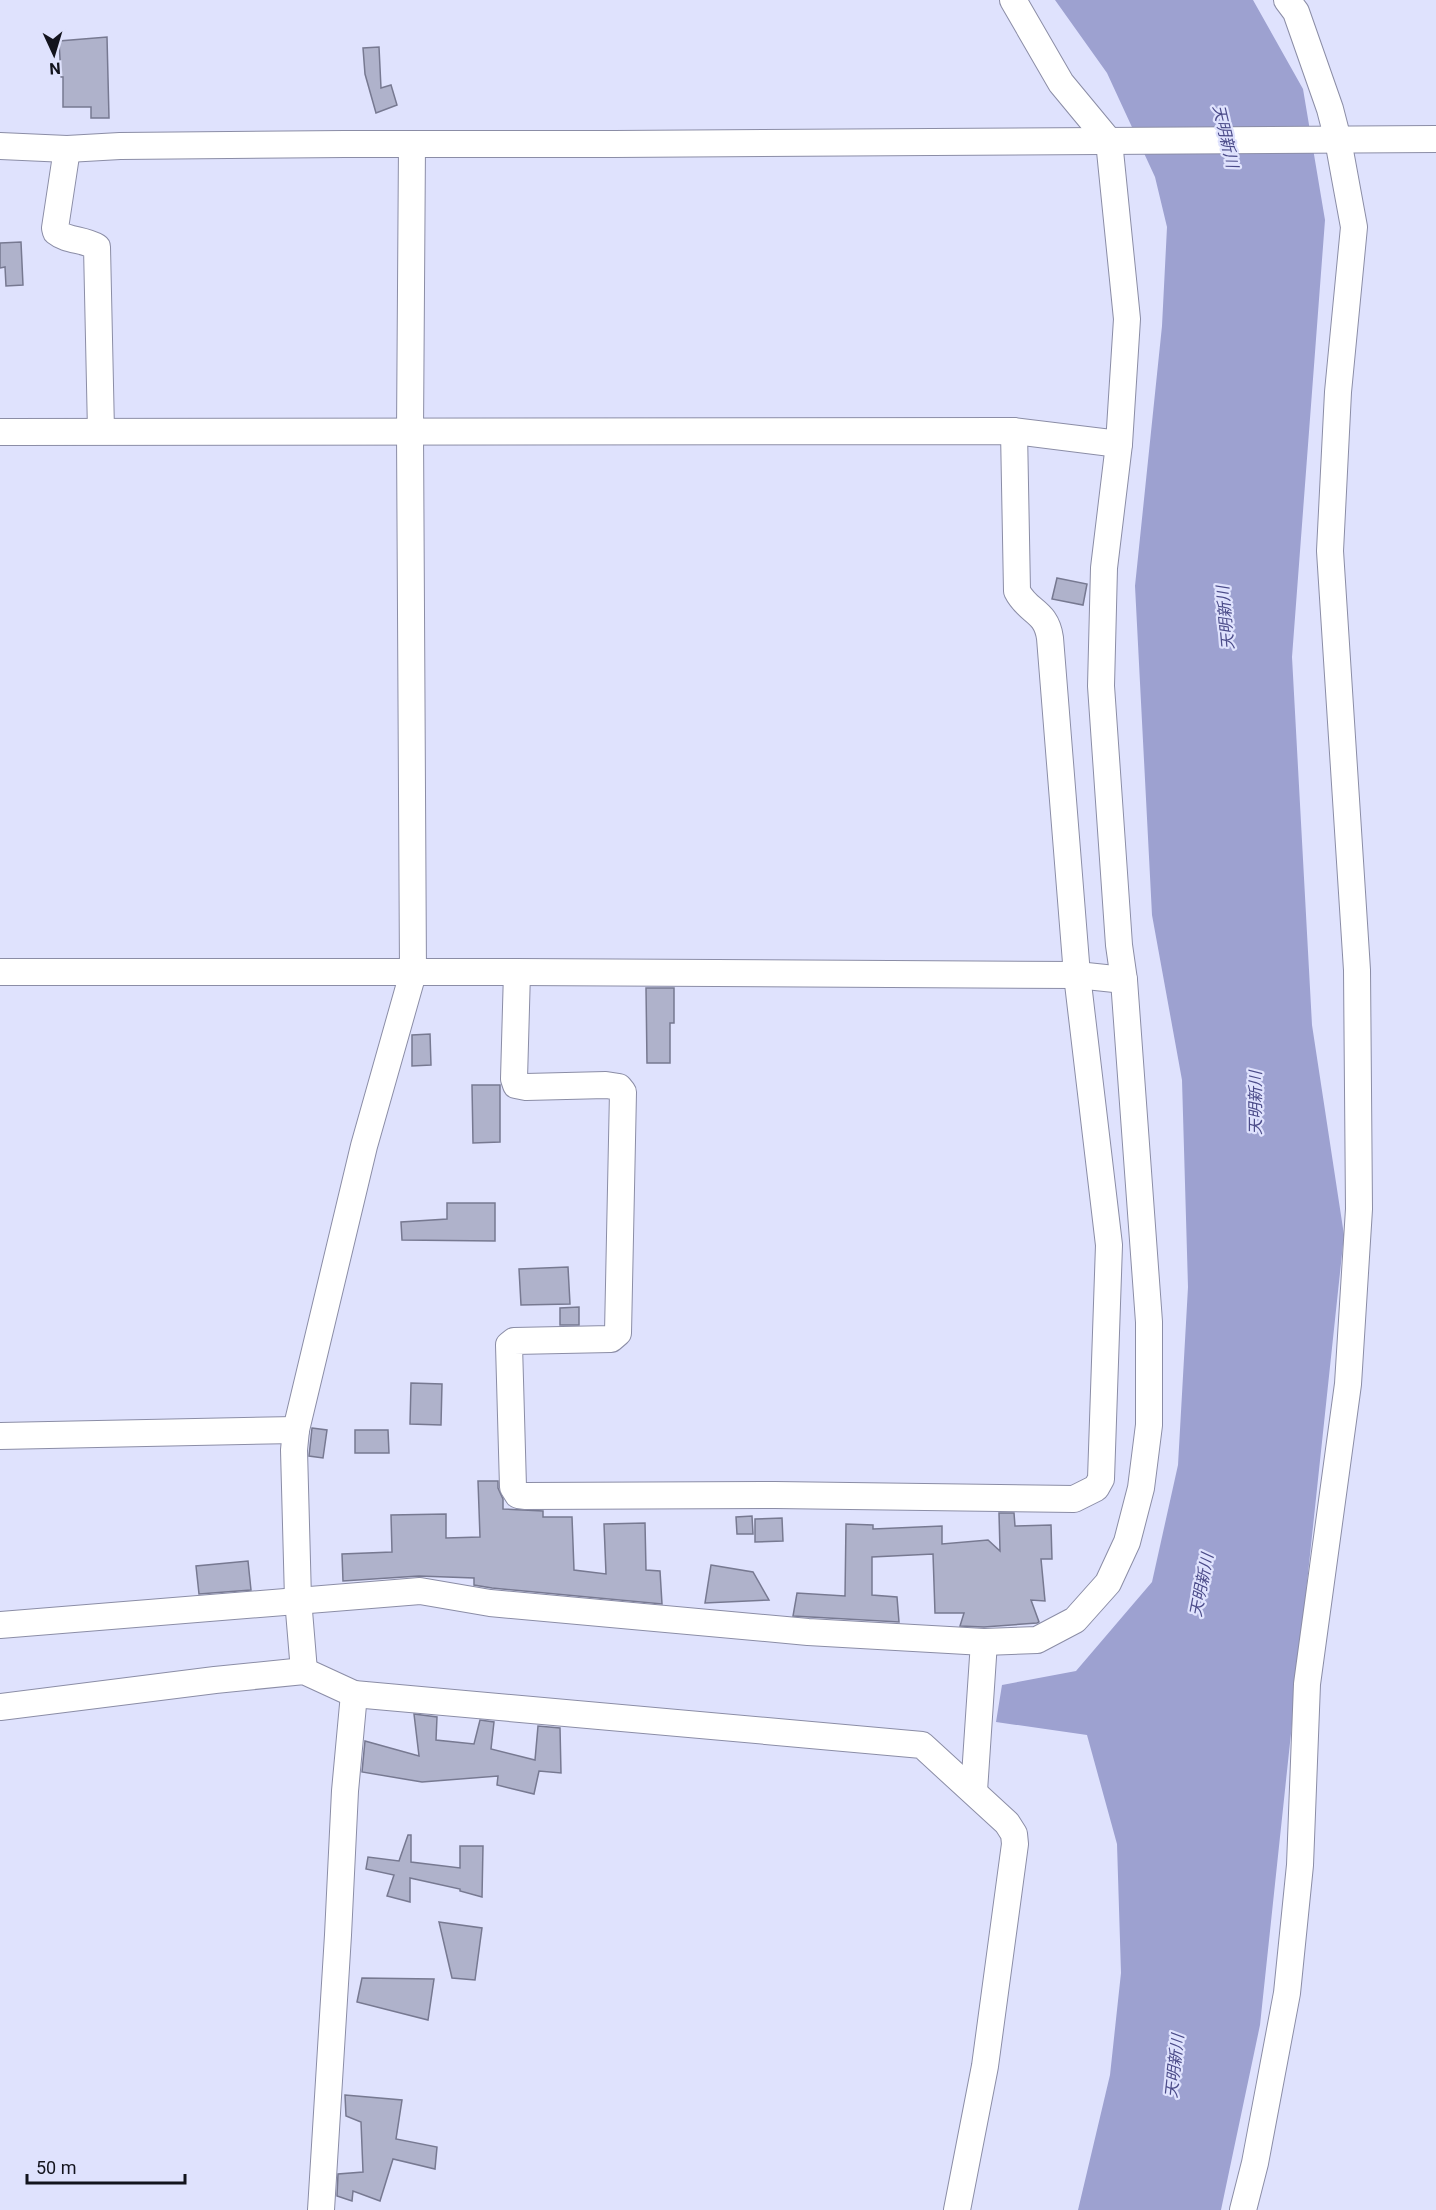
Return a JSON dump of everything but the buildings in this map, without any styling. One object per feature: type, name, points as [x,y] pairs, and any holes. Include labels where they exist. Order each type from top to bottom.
[{"type":"street","points":[[0,1625],[420,1591],[490,1603],[808,1632],[984,1642],[1036,1640],[1075,1620],[1108,1583],[1127,1542],[1141,1488],[1149,1425],[1149,1322],[1125,980],[1119,945],[1101,686],[1104,568],[1119,444],[1127,319],[1109,141],[1061,83],[1013,0]]},
{"type":"street","points":[[1243,2210],[1255,2163],[1287,1993],[1300,1865],[1307,1684],[1348,1384],[1359,1209],[1357,970],[1330,551],[1338,392],[1354,227],[1330,109],[1296,12],[1287,0]]},
{"type":"street","points":[[0,146],[67,149],[249,144],[1436,139]]},
{"type":"street","points":[[304,1671],[298,1602],[294,1450],[297,1430],[364,1146],[413,973],[410,432],[412,144]]},
{"type":"street","points":[[67,149],[55,228],[60,236],[97,247],[101,431]]},
{"type":"street","points":[[0,432],[1014,431],[1119,444]]},
{"type":"street","points":[[517,972],[514,1079],[516,1084],[526,1087],[606,1084],[619,1088],[623,1092],[618,1333],[611,1340],[514,1341],[509,1344],[513,1487],[518,1494],[526,1496],[775,1495],[1074,1498],[1096,1488],[1101,1479],[1108,1245],[1077,975],[1048,626],[1043,616],[1021,598],[1017,591],[1014,431]]},
{"type":"street","points":[[0,972],[1077,975],[1125,980]]},
{"type":"street","points":[[0,1436],[297,1430]]},
{"type":"street","points":[[974,1791],[984,1642]]},
{"type":"street","points":[[0,1707],[304,1671],[354,1694],[922,1745],[1007,1823],[1014,1834],[1015,1844],[985,2066],[957,2210]]},
{"type":"street","points":[[321,2210],[345,1791],[354,1694]]},
{"type":"water","name":"天明新川","points":[[1055,0],[1253,0],[1303,89],[1325,220],[1292,657],[1312,1025],[1344,1235],[1260,2025],[1221,2210],[1078,2210],[1110,2075],[1121,1973],[1117,1844],[1087,1735],[996,1722],[1002,1685],[1076,1671],[1152,1582],[1178,1465],[1188,1287],[1182,1080],[1152,915],[1135,586],[1162,326],[1167,227],[1155,177],[1107,73]]}]
